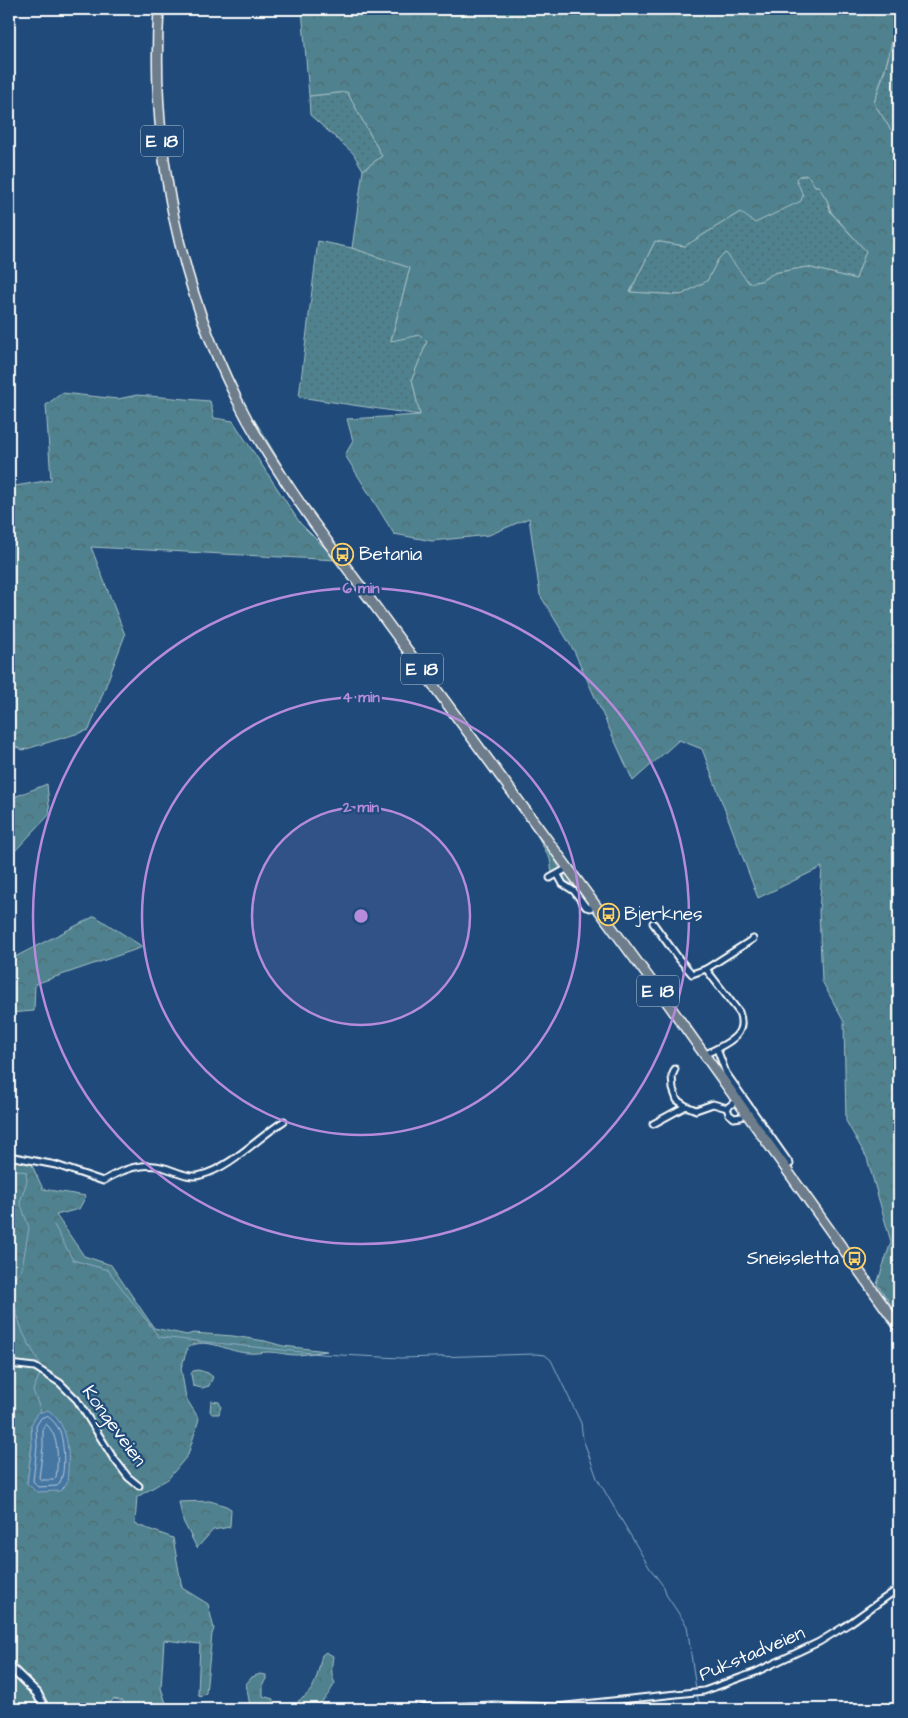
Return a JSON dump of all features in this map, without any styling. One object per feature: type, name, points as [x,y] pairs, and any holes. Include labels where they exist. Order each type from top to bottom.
[{"type":"highway","name":"E 18","points":[[159,9],[158,96],[164,163],[174,220],[197,303],[216,352],[252,428],[303,508],[705,1055],[899,1327]]},
{"type":"main road","points":[[9,1666],[37,1693],[45,1709]]},
{"type":"street","points":[[550,878],[568,868]]},
{"type":"street","points":[[558,874],[563,884],[574,892],[586,907],[590,908],[595,905]]},
{"type":"street","points":[[653,923],[690,972],[696,974],[753,939]]},
{"type":"street","points":[[705,1055],[737,1036],[742,1028],[740,1012],[706,969]]},
{"type":"street","points":[[717,1049],[726,1073],[790,1164]]},
{"type":"street","points":[[675,1069],[672,1076],[674,1094],[677,1100],[696,1110],[713,1104],[727,1108]]},
{"type":"street","points":[[727,1108],[737,1100]]},
{"type":"street","points":[[653,1124],[686,1106]]},
{"type":"street","points":[[727,1108],[729,1114],[734,1118],[741,1117]]},
{"type":"street","points":[[9,1156],[56,1165],[103,1181],[127,1169],[142,1166],[162,1167],[186,1175],[200,1176],[228,1162],[284,1121]]},
{"type":"street","name":"Kongeveien","points":[[9,1364],[39,1368],[73,1395],[112,1456],[128,1477],[139,1486]]},
{"type":"street","name":"Pukstadveien","points":[[420,1708],[494,1705],[557,1707],[660,1695],[696,1693],[740,1678],[807,1649],[850,1623],[899,1588]]},
{"type":"green space","points":[[302,9],[892,9],[894,29],[892,42],[874,103],[899,143],[899,1316],[877,1284],[891,1242],[867,1158],[846,1121],[844,1022],[822,981],[819,912],[822,867],[758,898],[702,749],[679,740],[633,781],[574,651],[540,595],[529,518],[489,535],[432,541],[394,534],[345,455],[353,441],[347,419],[420,415],[412,379],[427,342],[420,335],[391,341],[410,268],[352,248],[363,170],[382,156],[347,92],[309,96]],"holes":[[[805,175],[809,177],[815,186],[818,186],[827,200],[831,212],[866,251],[856,279],[807,267],[774,273],[761,281],[749,283],[726,253],[719,258],[707,281],[681,295],[630,292],[655,241],[685,246],[740,212],[755,223],[801,201],[803,195],[796,179],[799,176]]]},
{"type":"green space","points":[[892,9],[899,9],[899,143],[874,103],[892,42],[894,18]]},
{"type":"green space","points":[[347,92],[382,156],[363,170],[353,153],[310,115],[309,96]]},
{"type":"green space","points":[[799,176],[809,176],[815,186],[818,186],[827,200],[831,213],[866,251],[856,279],[807,267],[774,273],[761,281],[749,283],[719,258],[707,281],[681,295],[630,292],[655,241],[685,246],[740,212],[797,182],[796,179]]},
{"type":"green space","points":[[318,241],[352,248],[410,268],[391,340],[420,335],[427,342],[412,379],[420,415],[299,397]]},
{"type":"green space","points":[[62,393],[118,399],[137,395],[210,401],[214,418],[233,421],[300,523],[337,560],[91,547],[125,635],[89,730],[23,750],[9,744],[9,710],[14,690],[9,688],[9,487],[51,480],[46,405]]},
{"type":"green space","points":[[254,419],[295,487],[317,517],[314,519],[288,481],[252,421]]},
{"type":"green space","points":[[458,710],[569,861],[569,862],[456,711]]},
{"type":"green space","points":[[454,719],[544,842],[559,869],[555,873],[552,873],[550,859],[537,835]]},
{"type":"green space","points":[[47,784],[50,814],[14,852],[9,854],[9,799]]},
{"type":"green space","points":[[564,874],[569,875],[589,904],[584,902],[573,884],[564,881]]},
{"type":"green space","points":[[95,916],[143,947],[35,984],[34,1011],[9,1013],[9,960]]},
{"type":"green space","points":[[9,1159],[30,1161],[43,1189],[86,1196],[79,1209],[56,1215],[84,1256],[111,1265],[154,1328],[187,1335],[193,1333],[233,1336],[283,1346],[327,1351],[296,1355],[272,1352],[241,1352],[203,1343],[188,1347],[181,1368],[186,1398],[199,1419],[188,1455],[168,1479],[137,1497],[135,1524],[173,1538],[182,1588],[208,1604],[214,1629],[206,1693],[200,1697],[198,1693],[200,1644],[164,1640],[161,1688],[168,1709],[125,1709],[123,1701],[114,1699],[109,1704],[110,1709],[9,1709]],"holes":[[[31,1425],[69,1457],[27,1483],[32,1446]]]},
{"type":"green space","points":[[198,1370],[208,1373],[213,1377],[209,1386],[202,1388],[193,1386],[191,1374],[193,1371]]},
{"type":"green space","points":[[211,1401],[219,1402],[221,1406],[219,1414],[212,1414],[210,1411]]},
{"type":"green space","points":[[210,1501],[231,1509],[230,1527],[213,1530],[197,1548],[183,1521],[179,1502]]},
{"type":"green space","points":[[326,1652],[333,1656],[332,1673],[335,1683],[329,1694],[322,1701],[314,1706],[302,1708],[298,1701],[313,1687],[322,1655]]},
{"type":"green space","points":[[260,1674],[266,1675],[263,1684],[263,1696],[273,1699],[273,1705],[269,1709],[253,1709],[250,1706],[246,1684],[252,1677]]},
{"type":"water","points":[[48,1410],[56,1417],[65,1434],[68,1454],[67,1484],[60,1491],[36,1492],[27,1483],[32,1446],[31,1425],[37,1413]]},
{"type":"waterway","points":[[9,1168],[26,1172],[27,1181],[20,1202],[29,1228],[22,1268],[9,1286]]},
{"type":"waterway","points":[[54,1225],[73,1260],[108,1270],[159,1337],[321,1354],[401,1358],[545,1355],[551,1360],[581,1423],[583,1439],[597,1478],[649,1567],[664,1587],[667,1596],[687,1626],[696,1689]]},
{"type":"waterway","points":[[9,1288],[23,1333],[40,1364]]},
{"type":"waterway","points":[[40,1374],[33,1390],[41,1412]]},
{"type":"waterway","points":[[697,1693],[698,1700],[704,1709]]},
{"type":"waterway","points":[[356,1709],[358,1705]]},
{"type":"place","name":"Betania","points":[[343,554]]},
{"type":"place","name":"Bjerknes","points":[[608,914]]},
{"type":"place","name":"Sneissletta","points":[[855,1258]]}]
